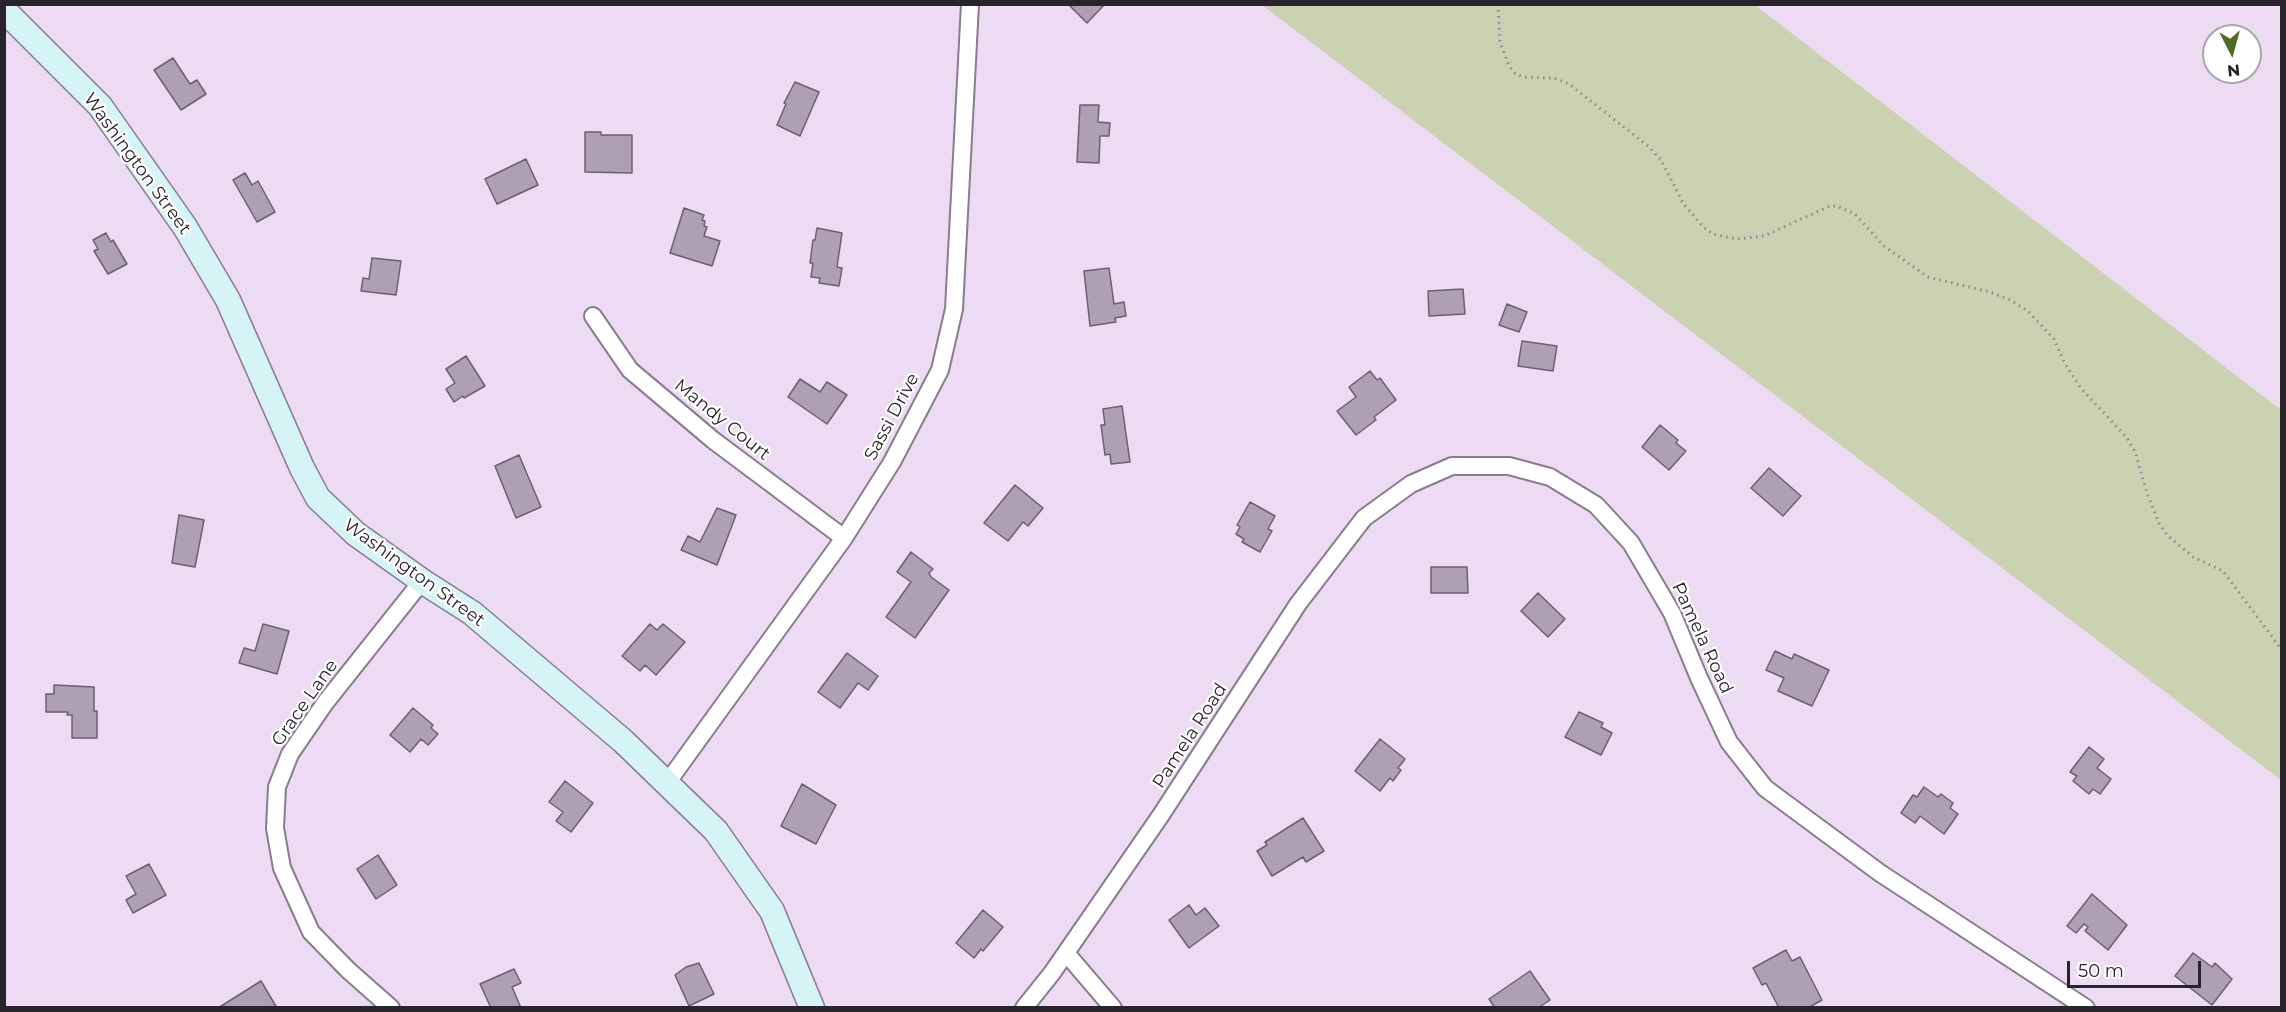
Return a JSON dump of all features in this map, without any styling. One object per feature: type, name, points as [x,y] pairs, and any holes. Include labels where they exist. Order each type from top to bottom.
[{"type":"street","name":"Sassi Drive","points":[[667,783],[844,538],[892,462],[940,370],[954,309],[970,4]]},
{"type":"street","name":"Washington Street","points":[[4,10],[100,106],[185,227],[228,300],[302,468],[318,498],[356,534],[472,613],[623,741],[716,831],[772,911],[812,1008]]},
{"type":"street","name":"Mandy Court","points":[[593,316],[630,370],[713,440],[844,538]]},
{"type":"street","name":"Pamela Road","points":[[1024,1008],[1066,953],[1161,814],[1298,604],[1364,518],[1411,484],[1452,466],[1509,466],[1550,477],[1596,505],[1631,543],[1672,614],[1729,742],[1765,788],[1880,873],[2085,1008]]},
{"type":"street","name":"Grace Lane","points":[[391,1008],[348,970],[311,932],[282,868],[275,828],[277,787],[290,754],[326,703],[422,581]]},
{"type":"street","points":[[1066,953],[1113,1008]]},
{"type":"path","points":[[1498,4],[1500,42],[1509,66],[1515,73],[1522,77],[1554,78],[1569,84],[1634,135],[1661,160],[1683,203],[1703,227],[1713,234],[1726,238],[1758,237],[1830,206],[1837,206],[1855,214],[1884,246],[1928,277],[1989,292],[2010,300],[2028,311],[2054,339],[2064,362],[2080,387],[2127,438],[2135,452],[2159,523],[2167,535],[2193,557],[2223,571],[2282,650]]},
{"type":"green space","points":[[1262,5],[1755,5],[2281,410],[2281,780]]},
{"type":"building","points":[[1068,4],[1105,4],[1087,23]]},
{"type":"building","points":[[173,58],[190,84],[197,80],[206,94],[181,110],[154,70]]},
{"type":"building","points":[[795,82],[819,92],[800,136],[777,125],[786,104],[784,103]]},
{"type":"building","points":[[1080,105],[1099,105],[1098,122],[1110,123],[1109,136],[1100,136],[1099,163],[1077,162]]},
{"type":"building","points":[[585,132],[601,132],[601,135],[632,135],[632,173],[585,172]]},
{"type":"building","points":[[526,159],[538,185],[497,204],[485,179]]},
{"type":"building","points":[[245,173],[252,185],[258,181],[275,212],[257,222],[233,180]]},
{"type":"building","points":[[684,208],[704,215],[702,220],[705,221],[704,226],[707,227],[704,236],[720,241],[712,266],[670,253]]},
{"type":"building","points":[[817,228],[842,233],[837,267],[842,268],[839,286],[819,283],[820,278],[811,277],[813,263],[810,263]]},
{"type":"building","points":[[106,233],[111,242],[113,240],[127,264],[108,274],[94,251],[98,249],[93,240]]},
{"type":"building","points":[[372,258],[401,261],[396,295],[361,291],[363,278],[369,279]]},
{"type":"building","points":[[1109,268],[1114,304],[1124,302],[1126,316],[1115,318],[1116,322],[1090,326],[1084,271]]},
{"type":"building","points":[[1463,289],[1465,314],[1429,316],[1428,291]]},
{"type":"building","points":[[1507,304],[1527,312],[1519,332],[1499,325]]},
{"type":"building","points":[[1522,341],[1557,346],[1553,371],[1518,366]]},
{"type":"building","points":[[466,356],[485,386],[454,402],[446,389],[455,383],[446,369]]},
{"type":"building","points":[[1370,371],[1377,380],[1380,378],[1396,400],[1374,417],[1376,420],[1356,435],[1337,411],[1356,397],[1349,387]]},
{"type":"building","points":[[800,379],[820,392],[827,382],[847,395],[827,424],[788,397]]},
{"type":"building","points":[[1122,406],[1130,462],[1111,464],[1110,454],[1105,455],[1101,425],[1105,425],[1103,409]]},
{"type":"building","points":[[1660,425],[1678,440],[1676,443],[1686,451],[1669,470],[1642,447]]},
{"type":"building","points":[[519,455],[541,507],[516,518],[495,466]]},
{"type":"building","points":[[1769,468],[1801,496],[1783,516],[1751,488]]},
{"type":"building","points":[[1015,485],[1043,508],[1028,526],[1023,522],[1008,541],[984,523]]},
{"type":"building","points":[[1250,502],[1275,516],[1268,529],[1272,531],[1260,552],[1242,542],[1244,539],[1236,534],[1240,527],[1237,525]]},
{"type":"building","points":[[717,508],[736,515],[717,565],[681,550],[688,536],[700,542]]},
{"type":"building","points":[[179,515],[204,520],[195,567],[172,563]]},
{"type":"building","points":[[911,552],[933,569],[929,573],[931,577],[949,590],[915,638],[886,617],[911,582],[897,572]]},
{"type":"building","points":[[1431,567],[1467,567],[1468,593],[1431,593]]},
{"type":"building","points":[[1538,593],[1565,619],[1548,637],[1521,611]]},
{"type":"building","points":[[263,624],[289,631],[277,674],[239,663],[244,648],[255,651]]},
{"type":"building","points":[[650,624],[657,630],[663,624],[685,642],[656,675],[645,665],[640,671],[622,656]]},
{"type":"building","points":[[1775,651],[1792,659],[1794,654],[1829,670],[1812,706],[1778,691],[1784,678],[1766,670]]},
{"type":"building","points":[[847,653],[878,676],[868,690],[858,683],[840,708],[818,692]]},
{"type":"building","points":[[54,685],[94,687],[97,738],[72,738],[72,715],[67,715],[68,712],[46,712],[46,694],[54,694]]},
{"type":"building","points":[[413,708],[433,725],[431,728],[438,734],[428,745],[421,739],[410,752],[390,735]]},
{"type":"building","points":[[1579,712],[1603,723],[1601,727],[1612,733],[1601,755],[1565,737]]},
{"type":"building","points":[[1380,739],[1405,759],[1398,768],[1401,770],[1393,781],[1390,778],[1380,791],[1355,771]]},
{"type":"building","points":[[2089,747],[2104,759],[2097,768],[2111,779],[2100,794],[2093,789],[2089,794],[2073,781],[2077,776],[2070,772]]},
{"type":"building","points":[[565,781],[593,803],[571,832],[556,821],[563,812],[549,802]]},
{"type":"building","points":[[802,784],[836,805],[816,844],[781,826]]},
{"type":"building","points":[[1924,787],[1938,797],[1941,794],[1953,803],[1950,808],[1958,814],[1944,834],[1920,816],[1915,823],[1901,813],[1913,795],[1917,797]]},
{"type":"building","points":[[1303,818],[1324,851],[1306,862],[1303,857],[1272,876],[1257,851],[1267,845],[1265,842]]},
{"type":"building","points":[[378,855],[397,885],[376,899],[357,869]]},
{"type":"building","points":[[149,864],[166,895],[133,913],[126,900],[136,894],[126,876]]},
{"type":"building","points":[[2092,894],[2127,925],[2108,950],[2085,931],[2088,927],[2084,924],[2076,933],[2067,926]]},
{"type":"building","points":[[1189,905],[1196,915],[1205,908],[1219,926],[1189,948],[1169,920]]},
{"type":"building","points":[[983,910],[1003,927],[974,958],[956,943]]},
{"type":"building","points":[[1786,950],[1792,961],[1800,957],[1822,1000],[1808,1008],[1779,1008],[1766,983],[1762,985],[1753,968]]},
{"type":"building","points":[[2193,953],[2212,967],[2215,963],[2232,979],[2212,1005],[2175,976]]},
{"type":"building","points":[[699,963],[714,994],[689,1006],[675,975],[686,967]]},
{"type":"building","points":[[514,969],[521,983],[512,987],[521,1008],[491,1008],[480,984]]},
{"type":"building","points":[[1530,971],[1550,1000],[1538,1008],[1495,1008],[1489,999]]},
{"type":"building","points":[[261,981],[277,1008],[218,1008]]}]
